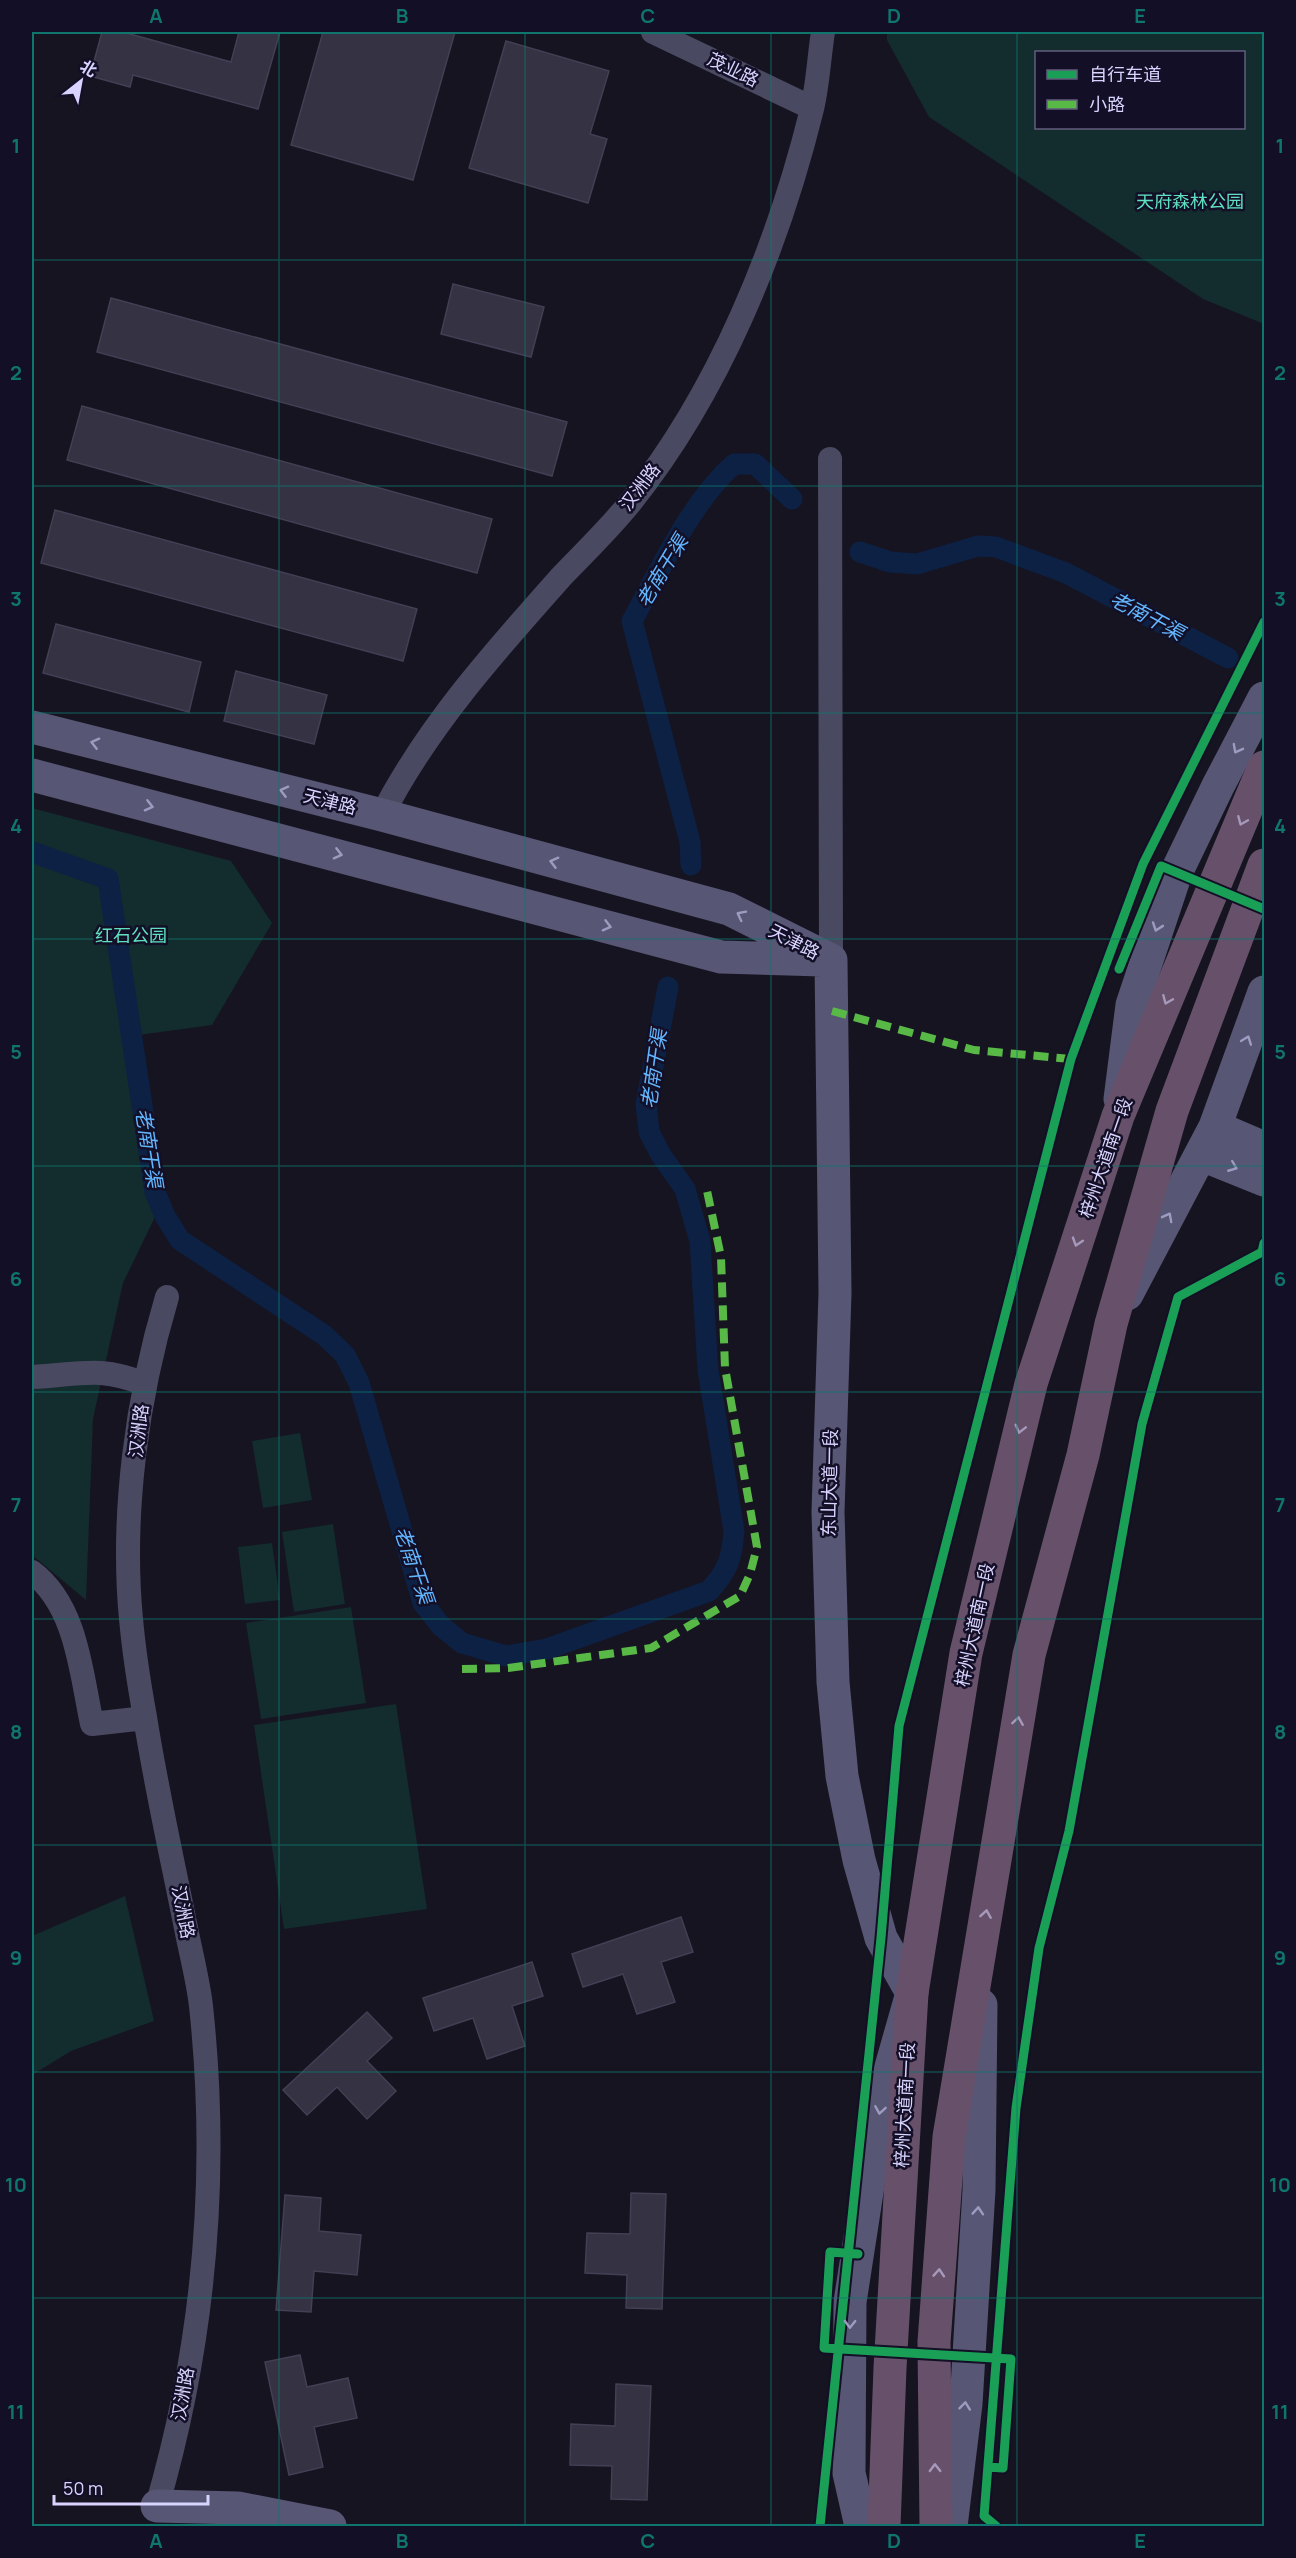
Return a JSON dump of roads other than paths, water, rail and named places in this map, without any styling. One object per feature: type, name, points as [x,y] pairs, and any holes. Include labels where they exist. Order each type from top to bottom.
[{"type":"highway","name":"梓州大道南一段","points":[[884,2526],[890,2368],[912,1993],[966,1653],[1031,1384],[1118,1116],[1264,767]]},
{"type":"highway","points":[[936,2526],[934,2342],[948,2148],[1029,1654],[1083,1455],[1111,1324],[1172,1111],[1264,864]]},
{"type":"street","name":"茂业路","points":[[653,32],[812,108]]},
{"type":"street","name":"汉洲路","points":[[382,816],[399,781],[484,664],[630,503],[695,409],[733,334],[776,229],[812,108],[823,32]]},
{"type":"street","points":[[830,459],[831,960]]},
{"type":"street","points":[[1118,1116],[1132,1005],[1140,976],[1176,873],[1264,698]]},
{"type":"street","name":"天津路","points":[[32,727],[382,816],[729,909],[831,960]]},
{"type":"street","name":"天津路","points":[[32,775],[721,957],[831,960]]},
{"type":"street","name":"东山大道一段","points":[[831,960],[835,1293],[828,1512],[833,1682],[842,1776],[858,1860],[880,1938],[912,1993]]},
{"type":"street","points":[[1111,1324],[1209,1141],[1264,992]]},
{"type":"street","points":[[1209,1141],[1264,1148]]},
{"type":"street","points":[[1209,1141],[1264,1180]]},
{"type":"street","name":"汉洲路","points":[[153,2516],[172,2452],[199,2304],[207,2238],[208,2100],[201,2004],[145,1718],[131,1617],[129,1531],[135,1454],[145,1384],[167,1297]]},
{"type":"street","points":[[32,1377],[78,1371],[104,1372],[145,1384]]},
{"type":"street","points":[[32,1572],[51,1589],[68,1620],[92,1724],[145,1718]]},
{"type":"street","points":[[951,2526],[966,2404],[979,2190],[981,1947]]},
{"type":"street","points":[[861,2526],[849,2473],[850,2302],[881,2102],[912,1993]]},
{"type":"street","points":[[153,2516],[238,2508],[330,2526]]},
{"type":"street","points":[[153,2516],[213,2526]]},
{"type":"waterway","name":"老南干渠","points":[[691,865],[690,842],[632,621],[690,517],[718,480],[734,464],[755,464],[792,499]]},
{"type":"waterway","name":"老南干渠","points":[[860,552],[890,562],[917,564],[978,546],[996,547],[1066,573],[1228,658]]},
{"type":"waterway","name":"老南干渠","points":[[32,852],[108,879],[155,1192],[165,1216],[180,1240],[324,1335],[345,1355],[359,1383],[423,1603],[441,1626],[462,1643],[506,1656],[547,1649],[709,1591],[725,1570],[732,1549],[734,1531],[708,1370],[700,1241],[685,1189],[661,1155],[649,1132],[646,1104],[668,987]]},
{"type":"park label","name":"天府森林公园","points":[[1190,202]]},
{"type":"park label","name":"红石公园","points":[[131,936]]}]
